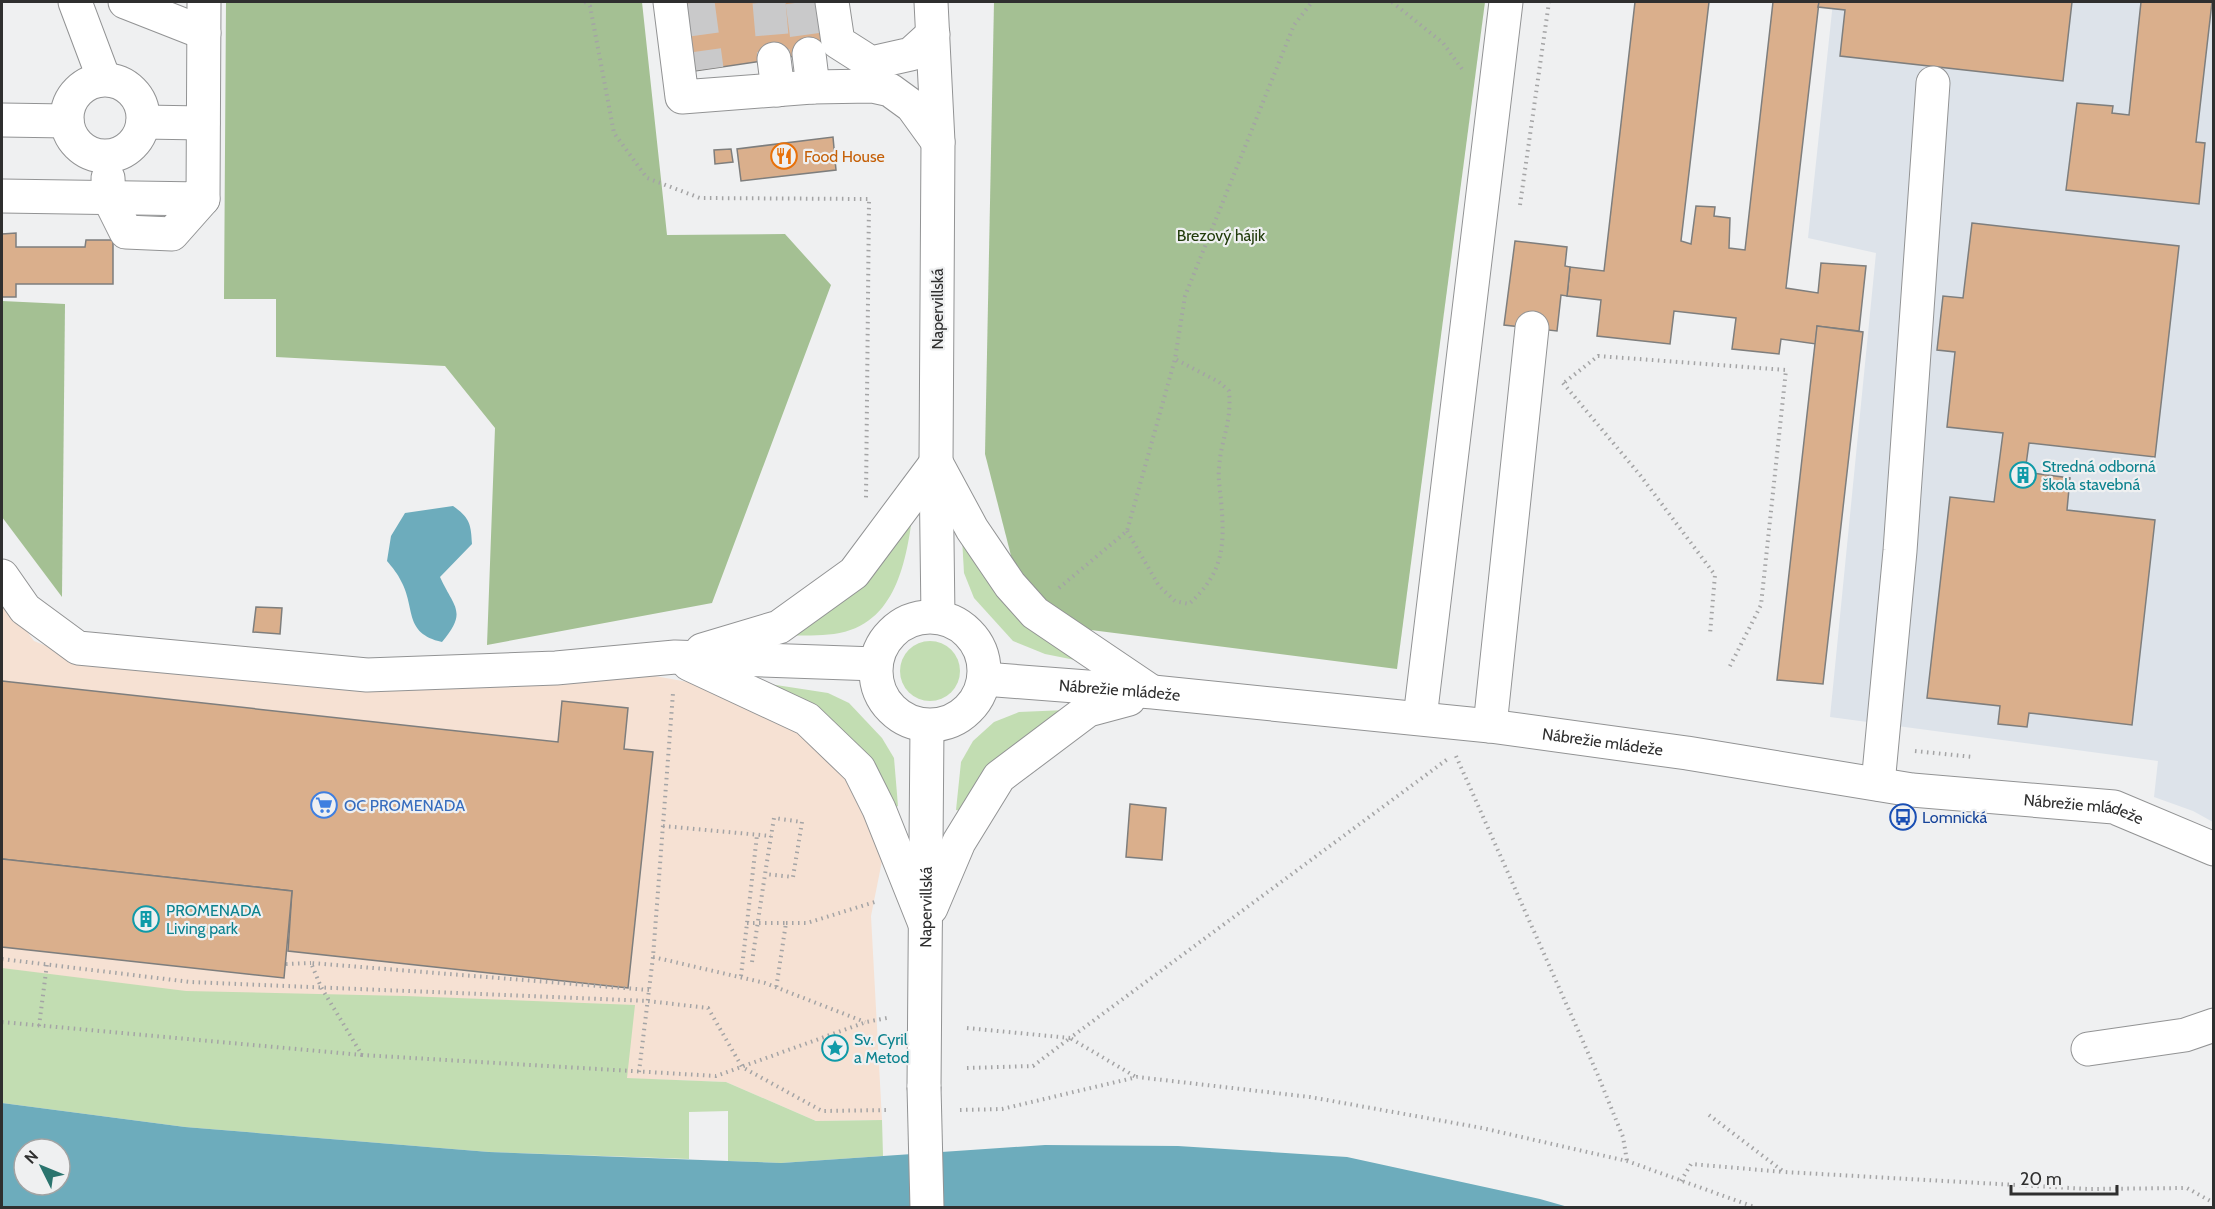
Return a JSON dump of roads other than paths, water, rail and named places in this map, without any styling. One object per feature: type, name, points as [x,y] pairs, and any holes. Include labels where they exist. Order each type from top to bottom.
[{"type":"street","points":[[75,2],[104,80]]},
{"type":"street","points":[[2,196],[203,199],[204,17],[123,2],[88,37]]},
{"type":"street","points":[[670,2],[682,98],[724,81],[776,75],[813,87],[872,86],[890,90],[912,106],[938,142]]},
{"type":"street","points":[[832,2],[838,42],[871,63],[911,54],[933,34]]},
{"type":"street","name":"Napervillská","points":[[931,2],[938,142],[936,463],[938,617]]},
{"type":"street","points":[[1420,718],[1506,2]]},
{"type":"street","points":[[809,54],[813,87]]},
{"type":"street","points":[[104,80],[128,87],[137,97],[143,122],[139,135],[131,145],[108,156],[85,150],[76,142],[67,121],[68,109],[80,88],[104,80]]},
{"type":"street","points":[[1878,784],[1900,551],[1933,83]]},
{"type":"street","points":[[2,120],[67,121]]},
{"type":"street","points":[[143,122],[203,123]]},
{"type":"street","points":[[108,156],[109,198]]},
{"type":"street","points":[[1490,726],[1532,328]]},
{"type":"street","points":[[674,672],[778,627],[854,573],[936,463],[972,529],[1010,585],[1035,613],[1153,692]]},
{"type":"street","points":[[2,576],[26,609],[78,648],[367,675],[556,668],[674,672],[876,664]]},
{"type":"street","points":[[938,617],[958,625],[975,640],[982,654],[984,679],[979,694],[963,713],[953,720],[927,726],[908,720],[894,711],[883,698],[876,664],[883,644],[897,628],[917,619],[938,617]]},
{"type":"street","points":[[674,672],[807,719],[859,769],[879,809],[925,924]]},
{"type":"street","name":"Nábrežie mládeže","points":[[984,679],[1153,692],[1420,718],[1687,753],[1912,790],[2114,807],[2214,849]]},
{"type":"street","points":[[925,924],[959,842],[999,777],[1088,710],[1153,692]]},
{"type":"street","name":"Napervillská","points":[[927,726],[924,1087],[927,1208]]},
{"type":"street","points":[[2088,1048],[2185,1035],[2214,1025]]},
{"type":"water","points":[[453,506],[463,514],[468,522],[472,544],[440,577],[456,610],[455,623],[442,642],[430,638],[416,626],[405,591],[387,561],[391,536],[405,513]]},
{"type":"water","points":[[2,1103],[185,1127],[489,1152],[781,1163],[1045,1145],[1178,1146],[1347,1157],[1568,1207],[2,1208]]},
{"type":"tunnel","points":[[698,2],[707,69]]},
{"type":"tunnel","points":[[769,2],[774,59]]},
{"type":"tunnel","points":[[802,2],[809,54]]},
{"type":"place","name":"Food House","points":[[784,156]]},
{"type":"place","name":"Stredná odborná škola stavebná","points":[[2023,475]]},
{"type":"place","name":"OC PROMENADA","points":[[324,805]]},
{"type":"place","name":"Lomnická","points":[[1903,817]]},
{"type":"place","name":"PROMENADA Living park","points":[[146,919]]},
{"type":"place","name":"Sv. Cyril a Metod","points":[[835,1048]]},
{"type":"park label","name":"Brezový hájik","points":[[1221,235]]}]
